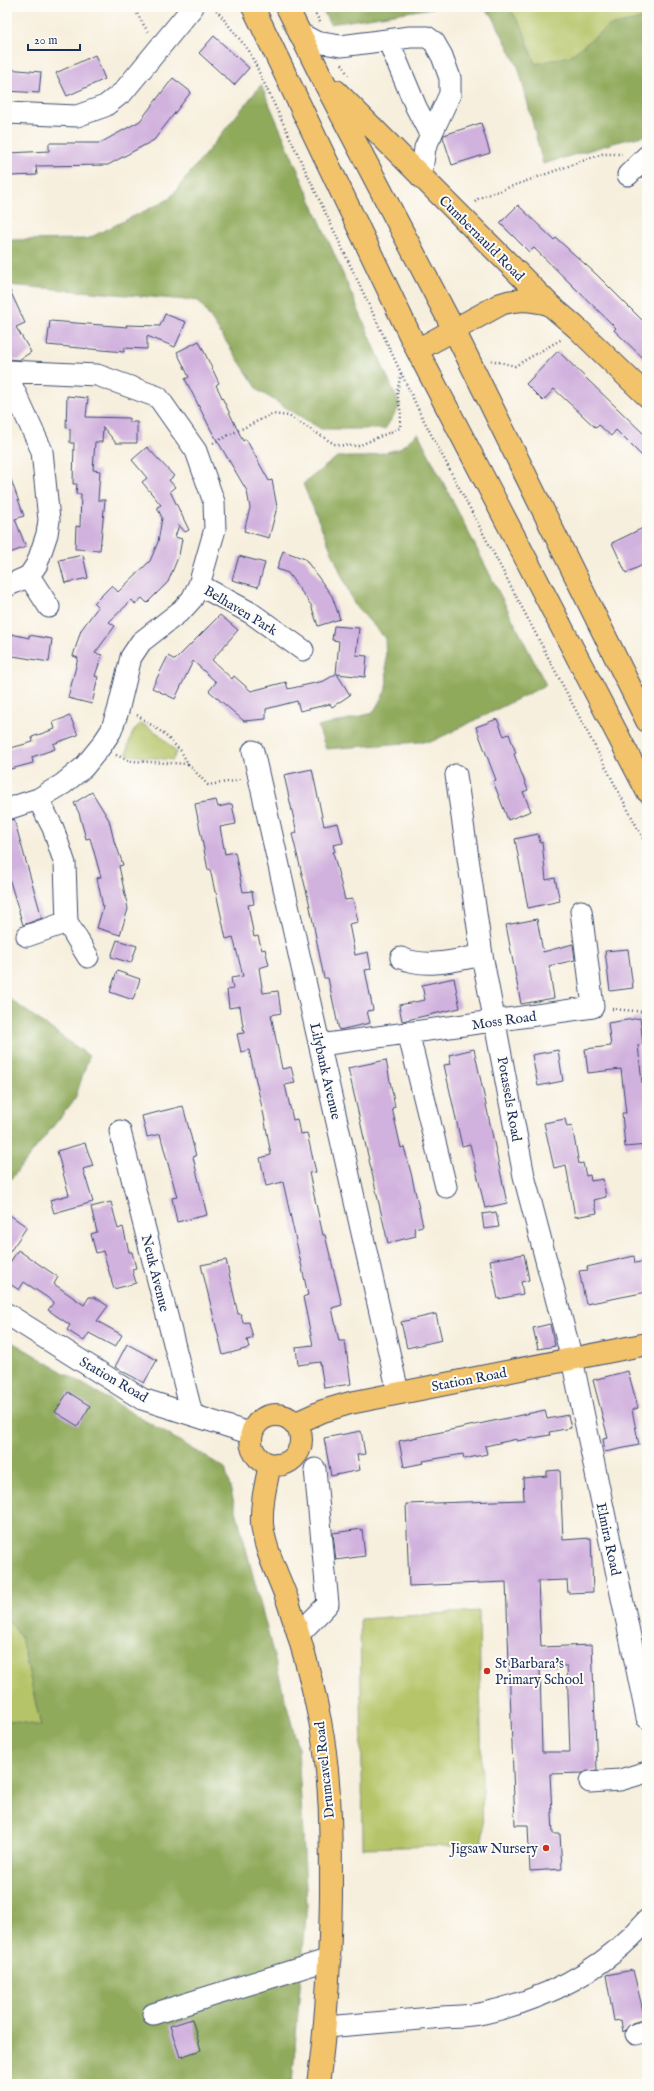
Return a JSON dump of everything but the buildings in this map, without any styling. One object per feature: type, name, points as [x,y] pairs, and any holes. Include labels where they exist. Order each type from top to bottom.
[{"type":"main road","points":[[253,7],[417,350],[647,791]]},
{"type":"main road","points":[[287,7],[320,76],[454,330],[647,721]]},
{"type":"main road","name":"Cumbernauld Road","points":[[320,76],[460,217],[549,304],[578,329],[647,396]]},
{"type":"main road","points":[[417,350],[488,309],[514,300],[531,300],[549,304]]},
{"type":"main road","name":"Station Road","points":[[294,1424],[323,1411],[398,1392],[647,1344]]},
{"type":"main road","points":[[274,1415],[289,1419],[294,1424],[301,1439],[300,1447],[296,1455],[290,1461],[282,1464],[270,1464],[258,1458],[253,1451],[252,1434],[260,1421],[274,1415]]},
{"type":"main road","name":"Drumcavel Road","points":[[270,1464],[263,1503],[264,1537],[298,1635],[320,1722],[328,1792],[331,1844],[330,1959],[326,2027],[318,2084]]},
{"type":"street","points":[[7,112],[77,116],[105,106],[123,92],[193,7]]},
{"type":"street","points":[[300,33],[316,42],[341,46],[427,37],[434,42],[442,56],[450,78],[450,94],[425,148],[421,177]]},
{"type":"street","points":[[388,40],[416,107],[431,136]]},
{"type":"street","points":[[628,175],[647,156]]},
{"type":"street","name":"Belhaven Park","points":[[7,371],[96,375],[158,397],[196,451],[214,502],[215,529],[199,585],[192,599],[182,610],[141,642],[131,657],[118,711],[111,731],[101,746],[84,767],[38,799],[7,809]]},
{"type":"street","points":[[7,375],[42,451],[49,520],[47,534],[37,564],[29,576],[7,586]]},
{"type":"street","points":[[29,576],[49,607]]},
{"type":"street","name":"Belhaven Park","points":[[199,585],[251,613],[303,650]]},
{"type":"street","name":"Lilybank Avenue","points":[[253,751],[398,1392]]},
{"type":"street","name":"Potassels Road","points":[[456,775],[482,955],[496,1022],[524,1176],[572,1359]]},
{"type":"street","points":[[38,799],[53,828],[65,864],[67,922],[88,957]]},
{"type":"street","points":[[581,911],[593,1007]]},
{"type":"street","points":[[27,936],[67,922]]},
{"type":"street","points":[[401,958],[414,963],[426,964],[482,955]]},
{"type":"street","name":"Moss Road","points":[[320,1045],[408,1032],[496,1022],[593,1007]]},
{"type":"street","points":[[408,1032],[446,1187]]},
{"type":"street","name":"Neuk Avenue","points":[[120,1131],[192,1414]]},
{"type":"street","name":"Station Road","points":[[7,1314],[142,1399],[252,1434]]},
{"type":"street","name":"Elmira Road","points":[[572,1359],[647,1718]]},
{"type":"street","points":[[298,1635],[328,1604],[315,1469]]},
{"type":"street","points":[[590,1782],[620,1780],[647,1772]]},
{"type":"street","points":[[326,2027],[482,2014],[525,2002],[573,1981],[605,1960],[635,1934],[647,1920]]},
{"type":"street","points":[[153,2014],[330,1959]]},
{"type":"path","points":[[133,7],[142,24],[160,47]]},
{"type":"path","points":[[214,7],[249,51],[420,413],[647,846]]},
{"type":"path","points":[[460,217],[479,198],[602,154],[625,154]]},
{"type":"path","points":[[196,451],[272,414],[289,416],[336,445],[358,446],[400,428],[401,414],[397,393],[401,372]]},
{"type":"path","points":[[118,711],[136,714],[163,733],[181,751],[188,764],[208,785],[260,777]]},
{"type":"path","points":[[101,746],[130,761],[188,764]]},
{"type":"path","points":[[593,1007],[647,1012]]},
{"type":"green space","points":[[321,7],[439,7],[330,24]]},
{"type":"green space","points":[[480,7],[509,7],[523,29],[535,64],[570,56],[609,26],[647,18],[647,135],[617,142],[543,164],[519,69],[492,15]]},
{"type":"green space","points":[[496,7],[647,7],[647,63],[531,75]]},
{"type":"green space","points":[[261,85],[400,406],[385,429],[321,429],[259,391],[199,301],[7,285],[7,240],[87,239],[169,199]]},
{"type":"green space","points":[[418,433],[546,685],[433,741],[326,749],[318,727],[373,713],[387,688],[385,638],[354,604],[303,484],[337,457],[366,457],[399,449]]},
{"type":"green space","points":[[141,723],[159,734],[176,752],[173,760],[127,755],[131,738]]},
{"type":"green space","points":[[7,997],[89,1056],[75,1099],[7,1184]]},
{"type":"green space","points":[[7,1339],[225,1468],[298,1748],[307,1904],[292,2084],[13,2084],[7,2073],[7,1720],[41,1726],[21,1637],[7,1618]]},
{"type":"green space","points":[[479,1611],[483,1845],[363,1848],[360,1619]]},
{"type":"green space","points":[[7,1618],[21,1637],[41,1726],[7,1720]]},
{"type":"place","name":"St Barbara's Primary School","points":[[487,1671]]},
{"type":"place","name":"Jigsaw Nursery","points":[[546,1848]]}]
